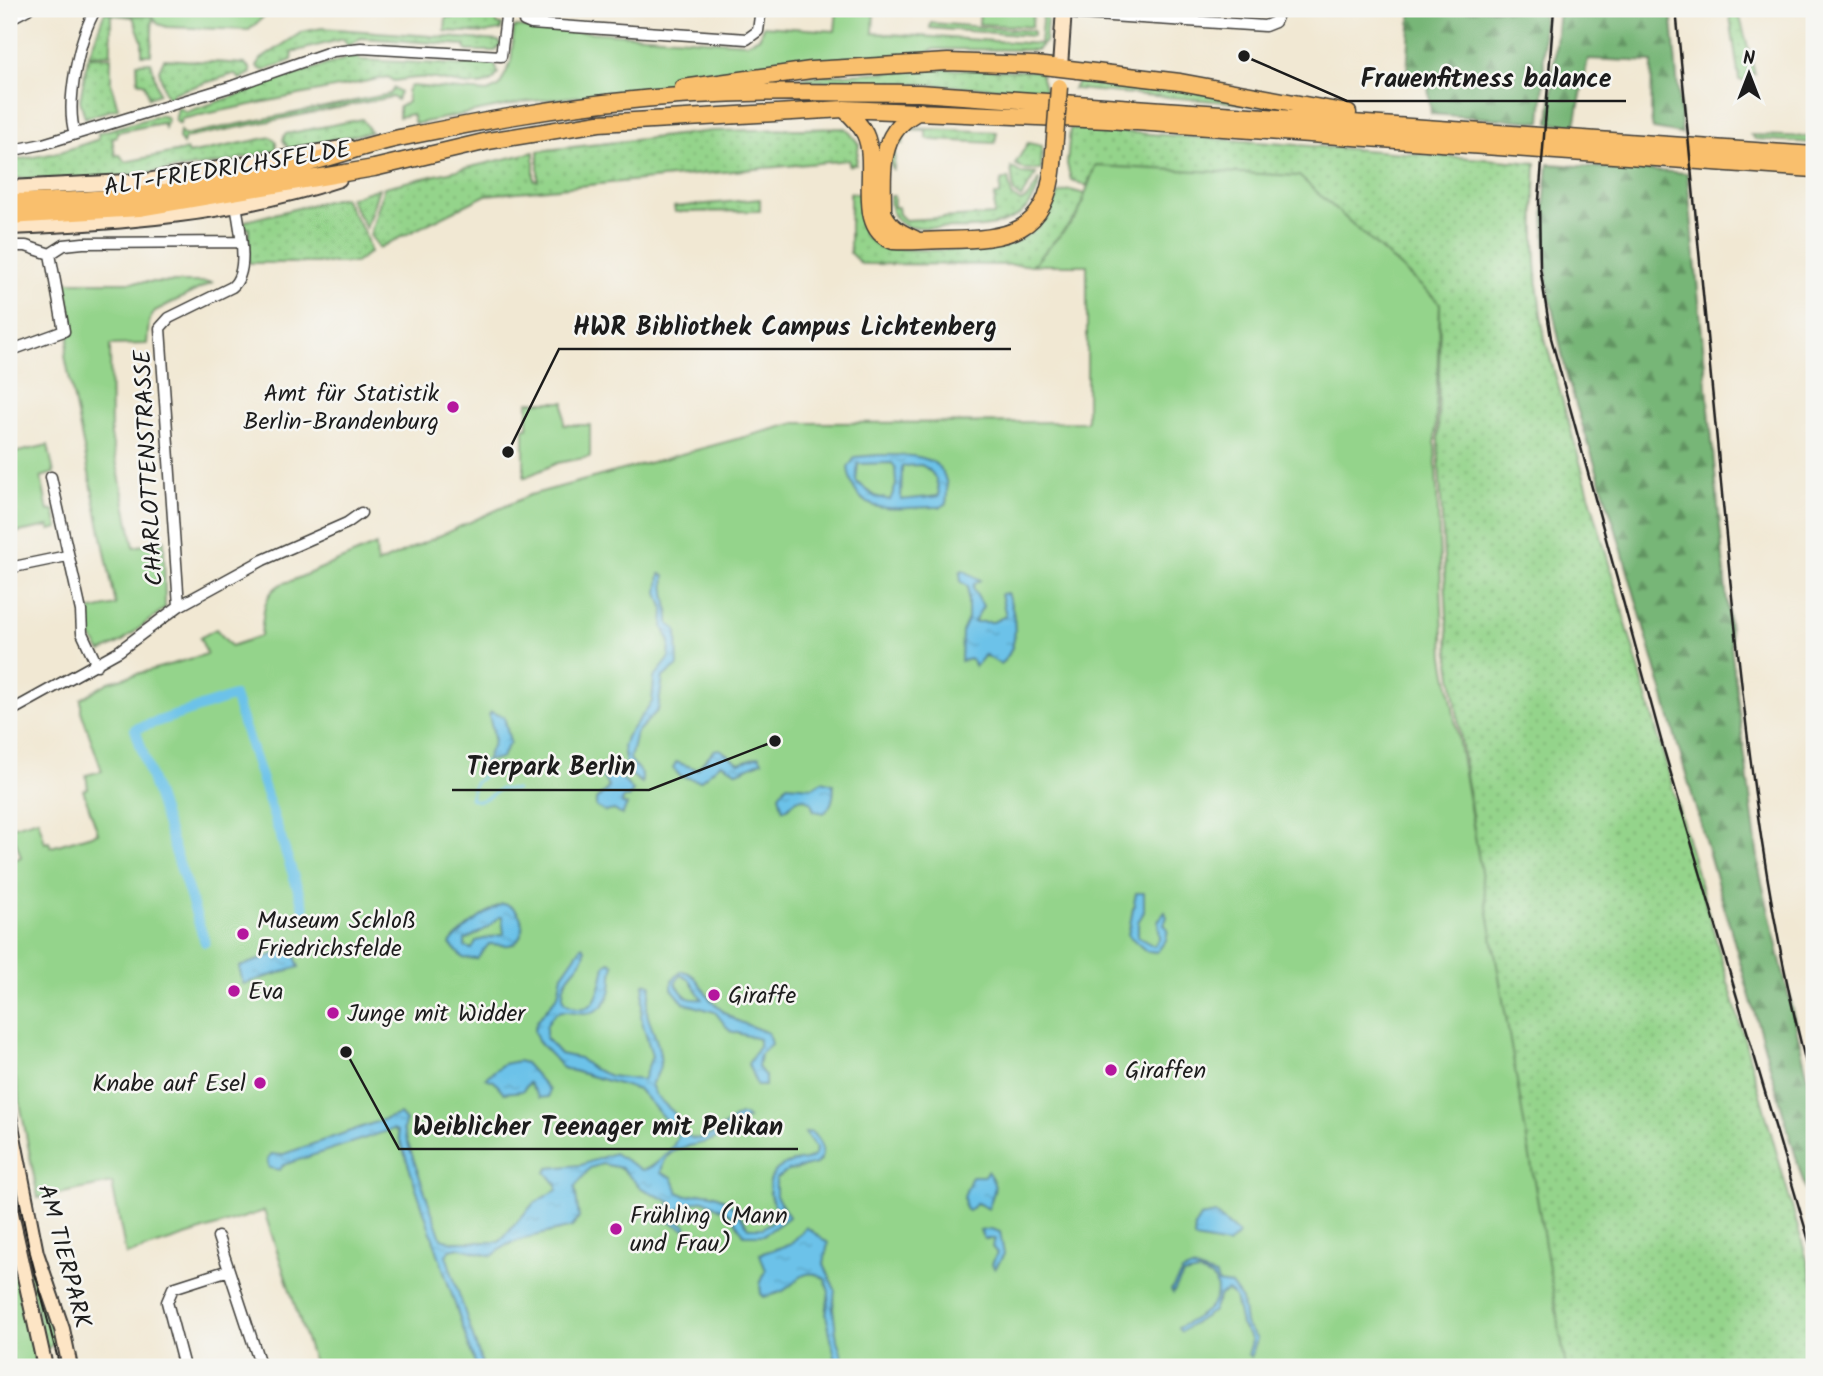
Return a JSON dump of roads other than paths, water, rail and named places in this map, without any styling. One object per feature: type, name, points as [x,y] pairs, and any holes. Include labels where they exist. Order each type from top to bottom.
[{"type":"main road","points":[[844,109],[856,120],[868,142],[872,217],[876,229],[883,237],[893,241],[989,239],[1012,234],[1027,226],[1041,209],[1052,174],[1064,11]]},
{"type":"main road","points":[[633,100],[691,86],[811,71],[948,62],[1060,67],[1180,82],[1289,100],[1381,123]]},
{"type":"main road","points":[[367,145],[533,114],[633,100],[780,92],[919,93],[1814,155]]},
{"type":"main road","points":[[374,167],[488,141],[599,124],[844,109],[1108,120],[1814,169]]},
{"type":"main road","points":[[917,240],[898,232],[886,221],[883,212],[883,149],[908,116],[920,111]]},
{"type":"main road","name":"ALT-FRIEDRICHSFELDE","points":[[9,188],[148,181],[310,151],[367,145]]},
{"type":"main road","name":"ALT-FRIEDRICHSFELDE","points":[[9,202],[106,197],[193,186],[312,163],[367,145]]},
{"type":"main road","name":"ALT-FRIEDRICHSFELDE","points":[[9,227],[158,217],[318,186],[374,167]]},
{"type":"main road","name":"ALT-FRIEDRICHSFELDE","points":[[9,216],[139,208],[374,167]]},
{"type":"main road","name":"AM TIERPARK","points":[[9,1116],[36,1253],[59,1320],[70,1367]]},
{"type":"main road","name":"AM TIERPARK","points":[[9,1203],[45,1367]]},
{"type":"street","points":[[9,19],[29,9]]},
{"type":"street","points":[[75,134],[71,119],[75,83],[86,32],[96,9]]},
{"type":"street","points":[[9,151],[75,134],[258,78],[333,51],[361,48],[501,56],[507,9]]},
{"type":"street","points":[[523,9],[524,21],[531,24],[747,39],[758,31],[761,9]]},
{"type":"street","points":[[1064,11],[1265,26],[1275,22],[1280,9]]},
{"type":"street","name":"CHARLOTTENSTRASSE","points":[[179,607],[160,328],[169,318],[234,285],[241,272],[236,204]]},
{"type":"street","points":[[50,254],[64,245],[83,243],[240,242]]},
{"type":"street","points":[[9,246],[26,246],[50,254]]},
{"type":"street","points":[[9,351],[64,331],[50,254]]},
{"type":"street","points":[[51,477],[81,611],[82,633],[97,665]]},
{"type":"street","points":[[9,712],[97,665],[179,607],[263,560],[347,523],[361,513]]},
{"type":"street","points":[[9,568],[67,556]]},
{"type":"street","points":[[218,1237],[261,1367]]},
{"type":"street","points":[[184,1367],[167,1302],[168,1294],[173,1288],[229,1270]]},
{"type":"water","points":[[906,455],[929,460],[938,466],[944,475],[947,487],[946,504],[941,507],[897,509],[871,504],[860,497],[853,486],[848,468],[855,457]],"holes":[[[892,463],[895,467],[896,485],[890,500],[874,496],[856,481],[858,464]],[[921,465],[930,470],[935,478],[939,496],[901,500],[902,466]]]},
{"type":"water","points":[[963,570],[980,580],[974,584],[973,589],[983,606],[974,622],[993,622],[1006,616],[1001,594],[1007,593],[1015,630],[1011,649],[1000,664],[985,655],[975,667],[971,659],[961,661],[962,632],[968,619],[968,586],[961,582],[960,572]]},
{"type":"water","points":[[660,574],[665,575],[669,624],[677,630],[678,666],[663,677],[658,710],[636,733],[630,759],[642,775],[642,783],[627,772],[623,747],[626,737],[652,702],[654,678],[669,659],[670,642],[663,627],[664,610],[658,593]]},
{"type":"water","points":[[491,712],[504,717],[510,742],[501,758],[486,761],[494,740],[489,715]]},
{"type":"water","points":[[720,749],[739,763],[759,756],[762,761],[738,772],[721,763],[700,781],[680,776],[673,768],[676,762],[697,769],[714,750]]},
{"type":"water","points":[[606,770],[619,775],[633,791],[628,798],[623,798],[622,804],[627,805],[622,815],[614,810],[605,812],[596,807],[596,800],[609,787],[602,777]]},
{"type":"water","points":[[822,781],[833,784],[834,788],[831,804],[824,813],[814,811],[811,802],[803,798],[783,810],[779,795],[787,785],[813,787]]},
{"type":"water","points":[[1136,893],[1144,893],[1144,912],[1138,922],[1138,937],[1154,946],[1160,938],[1158,921],[1165,912],[1167,917],[1164,924],[1168,929],[1166,940],[1157,952],[1146,951],[1128,935]]},
{"type":"water","points":[[498,906],[510,906],[520,916],[522,929],[518,940],[508,945],[489,944],[477,959],[463,958],[450,944],[483,915]],"holes":[[[502,917],[504,934],[476,941],[472,949],[465,947],[465,940]]]},
{"type":"water","points":[[582,946],[585,949],[584,956],[564,985],[564,1002],[575,1007],[584,1008],[590,1005],[602,983],[605,965],[610,962],[614,965],[611,990],[600,1008],[592,1012],[558,1012],[552,1017],[546,1028],[546,1038],[560,1054],[579,1058],[593,1069],[610,1076],[643,1080],[652,1056],[641,1018],[644,984],[648,983],[651,986],[648,1016],[660,1052],[659,1068],[651,1084],[658,1097],[675,1114],[684,1132],[692,1138],[707,1137],[740,1115],[745,1115],[748,1119],[740,1121],[708,1142],[682,1148],[668,1155],[661,1173],[672,1177],[678,1192],[686,1196],[703,1193],[717,1196],[735,1210],[748,1228],[763,1228],[781,1215],[770,1193],[769,1185],[775,1172],[790,1163],[815,1155],[816,1148],[805,1133],[811,1132],[818,1139],[822,1148],[821,1156],[816,1164],[788,1171],[776,1179],[776,1196],[789,1217],[764,1235],[744,1235],[731,1214],[704,1200],[684,1205],[675,1213],[676,1220],[686,1225],[686,1230],[670,1222],[656,1221],[671,1202],[641,1188],[621,1168],[602,1164],[590,1168],[575,1187],[579,1218],[572,1227],[526,1238],[507,1245],[492,1256],[460,1248],[450,1250],[446,1255],[483,1367],[476,1367],[397,1131],[393,1129],[283,1165],[280,1170],[269,1168],[267,1160],[271,1154],[281,1155],[400,1114],[406,1121],[403,1129],[441,1238],[453,1242],[499,1242],[534,1203],[557,1190],[557,1185],[546,1172],[549,1168],[581,1165],[614,1153],[642,1170],[653,1166],[669,1150],[678,1134],[639,1090],[563,1068],[538,1041],[534,1030],[537,1021],[558,995],[562,975]]},
{"type":"water","points":[[292,948],[299,967],[243,984],[239,967]]},
{"type":"water","points":[[682,971],[687,972],[696,978],[708,997],[726,1014],[768,1033],[771,1044],[760,1054],[758,1067],[765,1076],[765,1086],[757,1086],[748,1064],[759,1046],[759,1039],[730,1031],[715,1012],[684,1003],[672,989],[672,980]],"holes":[[[681,975],[690,980],[702,999],[688,998],[675,983]]]},
{"type":"water","points":[[518,1061],[525,1063],[549,1090],[548,1097],[539,1098],[529,1083],[522,1091],[504,1093],[494,1081],[485,1078],[503,1064]]},
{"type":"water","points":[[987,1171],[995,1186],[989,1209],[977,1203],[968,1211],[965,1209],[964,1196],[972,1176],[984,1176]]},
{"type":"water","points":[[1215,1214],[1239,1234],[1228,1245],[1194,1239],[1195,1225],[1200,1217]]},
{"type":"water","points":[[806,1227],[828,1243],[824,1264],[835,1290],[833,1308],[837,1340],[846,1367],[837,1367],[826,1315],[829,1292],[825,1279],[806,1274],[781,1292],[764,1297],[761,1294],[760,1284],[766,1271],[760,1254],[791,1244]]},
{"type":"water","points":[[991,1229],[1000,1232],[1004,1254],[995,1269],[992,1264],[997,1253],[992,1247],[995,1239],[984,1239],[980,1231]]},
{"type":"water","points":[[1192,1268],[1216,1276],[1218,1283],[1231,1285],[1242,1300],[1245,1324],[1257,1339],[1251,1357],[1248,1355],[1252,1340],[1241,1325],[1235,1297],[1227,1291],[1220,1295],[1213,1311],[1181,1332],[1178,1328],[1208,1309],[1216,1295],[1217,1287],[1213,1278],[1199,1272],[1183,1275],[1173,1293],[1171,1290],[1182,1272]]},
{"type":"waterway","points":[[205,942],[135,729],[234,696],[304,908]]},
{"type":"waterway","points":[[485,761],[481,768],[482,777],[475,783],[470,798],[478,801],[500,789],[516,790]]},
{"type":"tram line","points":[[9,1148],[30,1253],[60,1367]]},
{"type":"railway","points":[[1554,9],[1539,200],[1540,267],[1551,338],[1663,747],[1814,1258]]},
{"type":"railway","points":[[1676,9],[1730,578],[1752,773],[1784,966],[1814,1093]]},
{"type":"place","name":"Frauenfitness balance","points":[[1244,56]]},
{"type":"place","name":"Amt für Statistik Berlin-Brandenburg","points":[[453,407]]},
{"type":"place","name":"HWR Bibliothek Campus Lichtenberg","points":[[508,452]]},
{"type":"place","name":"Tierpark Berlin","points":[[775,741]]},
{"type":"place","name":"Museum Schloß Friedrichsfelde","points":[[243,934]]},
{"type":"place","name":"Eva","points":[[234,991]]},
{"type":"place","name":"Giraffe","points":[[714,995]]},
{"type":"place","name":"Junge mit Widder","points":[[333,1013]]},
{"type":"place","name":"Weiblicher Teenager mit Pelikan","points":[[346,1052]]},
{"type":"place","name":"Giraffen","points":[[1111,1070]]},
{"type":"place","name":"Knabe auf Esel","points":[[260,1083]]},
{"type":"place","name":"Frühling (Mann und Frau)","points":[[616,1229]]}]
